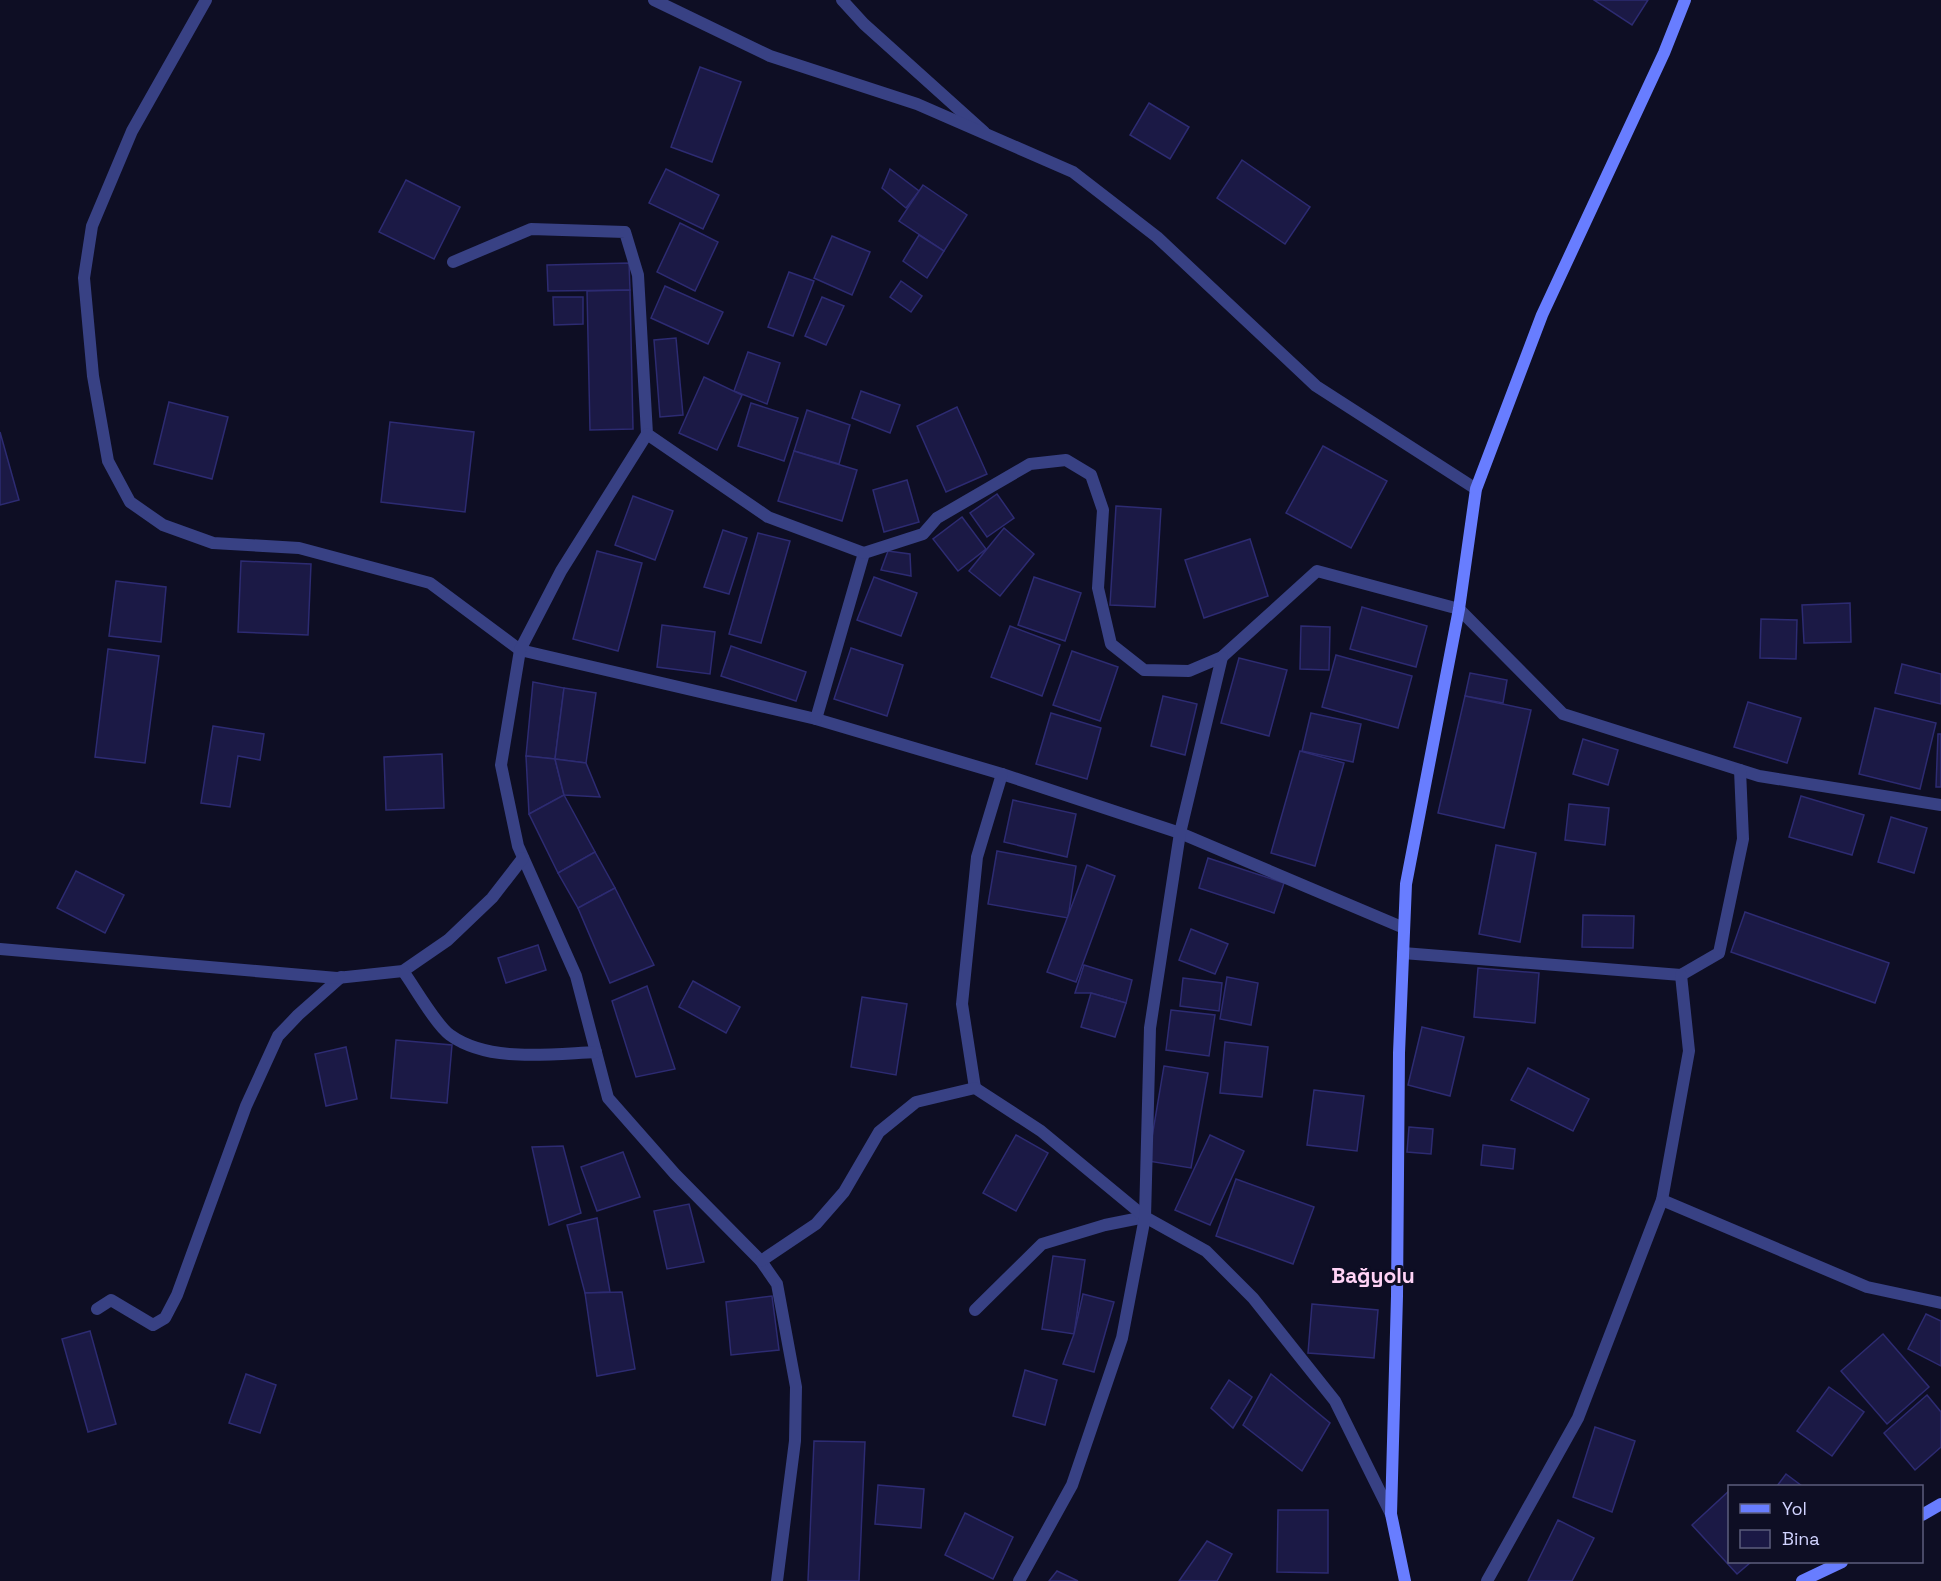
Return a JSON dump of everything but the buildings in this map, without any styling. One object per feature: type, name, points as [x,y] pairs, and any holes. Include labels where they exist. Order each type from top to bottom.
[{"type":"main road","points":[[1405,1581],[1391,1514],[1397,1296],[1399,1053],[1406,884],[1459,609],[1476,489],[1542,315],[1664,53],[1685,0]]},
{"type":"main road","points":[[1923,1514],[1941,1504]]},
{"type":"main road","points":[[1802,1581],[1840,1563]]},
{"type":"street","points":[[206,0],[132,131],[92,226],[84,278],[93,376],[108,461],[130,502],[163,525],[213,543],[299,548],[430,583],[520,650],[816,719],[1002,774],[1180,833],[1404,928]]},
{"type":"street","points":[[654,0],[770,56],[917,104],[1073,172],[1157,237],[1316,386],[1476,489]]},
{"type":"street","points":[[842,0],[864,24],[987,135]]},
{"type":"street","points":[[453,262],[531,229],[625,232],[638,275],[647,434],[561,571],[520,650],[501,765],[518,846],[576,976],[608,1098],[675,1174],[761,1261],[777,1284],[796,1387],[795,1441],[777,1581]]},
{"type":"street","points":[[647,434],[768,517],[864,553],[923,534],[937,518],[1030,464],[1066,460],[1091,475],[1103,510],[1098,588],[1110,644],[1144,670],[1189,671],[1222,657],[1317,571],[1459,609],[1563,714],[1759,776],[1941,805]]},
{"type":"street","points":[[816,719],[864,553]]},
{"type":"street","points":[[1019,1581],[1072,1485],[1122,1338],[1145,1217],[1150,1028],[1180,833],[1222,657]]},
{"type":"street","points":[[1403,953],[1681,975],[1719,953],[1743,838],[1740,770]]},
{"type":"street","points":[[975,1088],[962,1004],[977,857],[1002,774]]},
{"type":"street","points":[[0,949],[341,977],[403,971],[448,940],[492,898],[523,858]]},
{"type":"street","points":[[403,971],[448,1034],[468,1045],[506,1053],[596,1052]]},
{"type":"street","points":[[1488,1581],[1578,1418],[1662,1200],[1689,1051],[1681,975]]},
{"type":"street","points":[[97,1309],[111,1300],[153,1324],[165,1318],[177,1295],[246,1106],[278,1036],[341,977]]},
{"type":"street","points":[[761,1261],[816,1224],[844,1192],[879,1132],[916,1102],[975,1088],[1041,1131],[1145,1217],[1206,1251],[1253,1298],[1335,1401],[1391,1514]]},
{"type":"street","points":[[1662,1200],[1867,1287],[1941,1303]]},
{"type":"street","points":[[975,1310],[1042,1244],[1105,1224],[1145,1217]]},
{"type":"district","name":"Bağyolu","points":[[1373,1275]]}]
